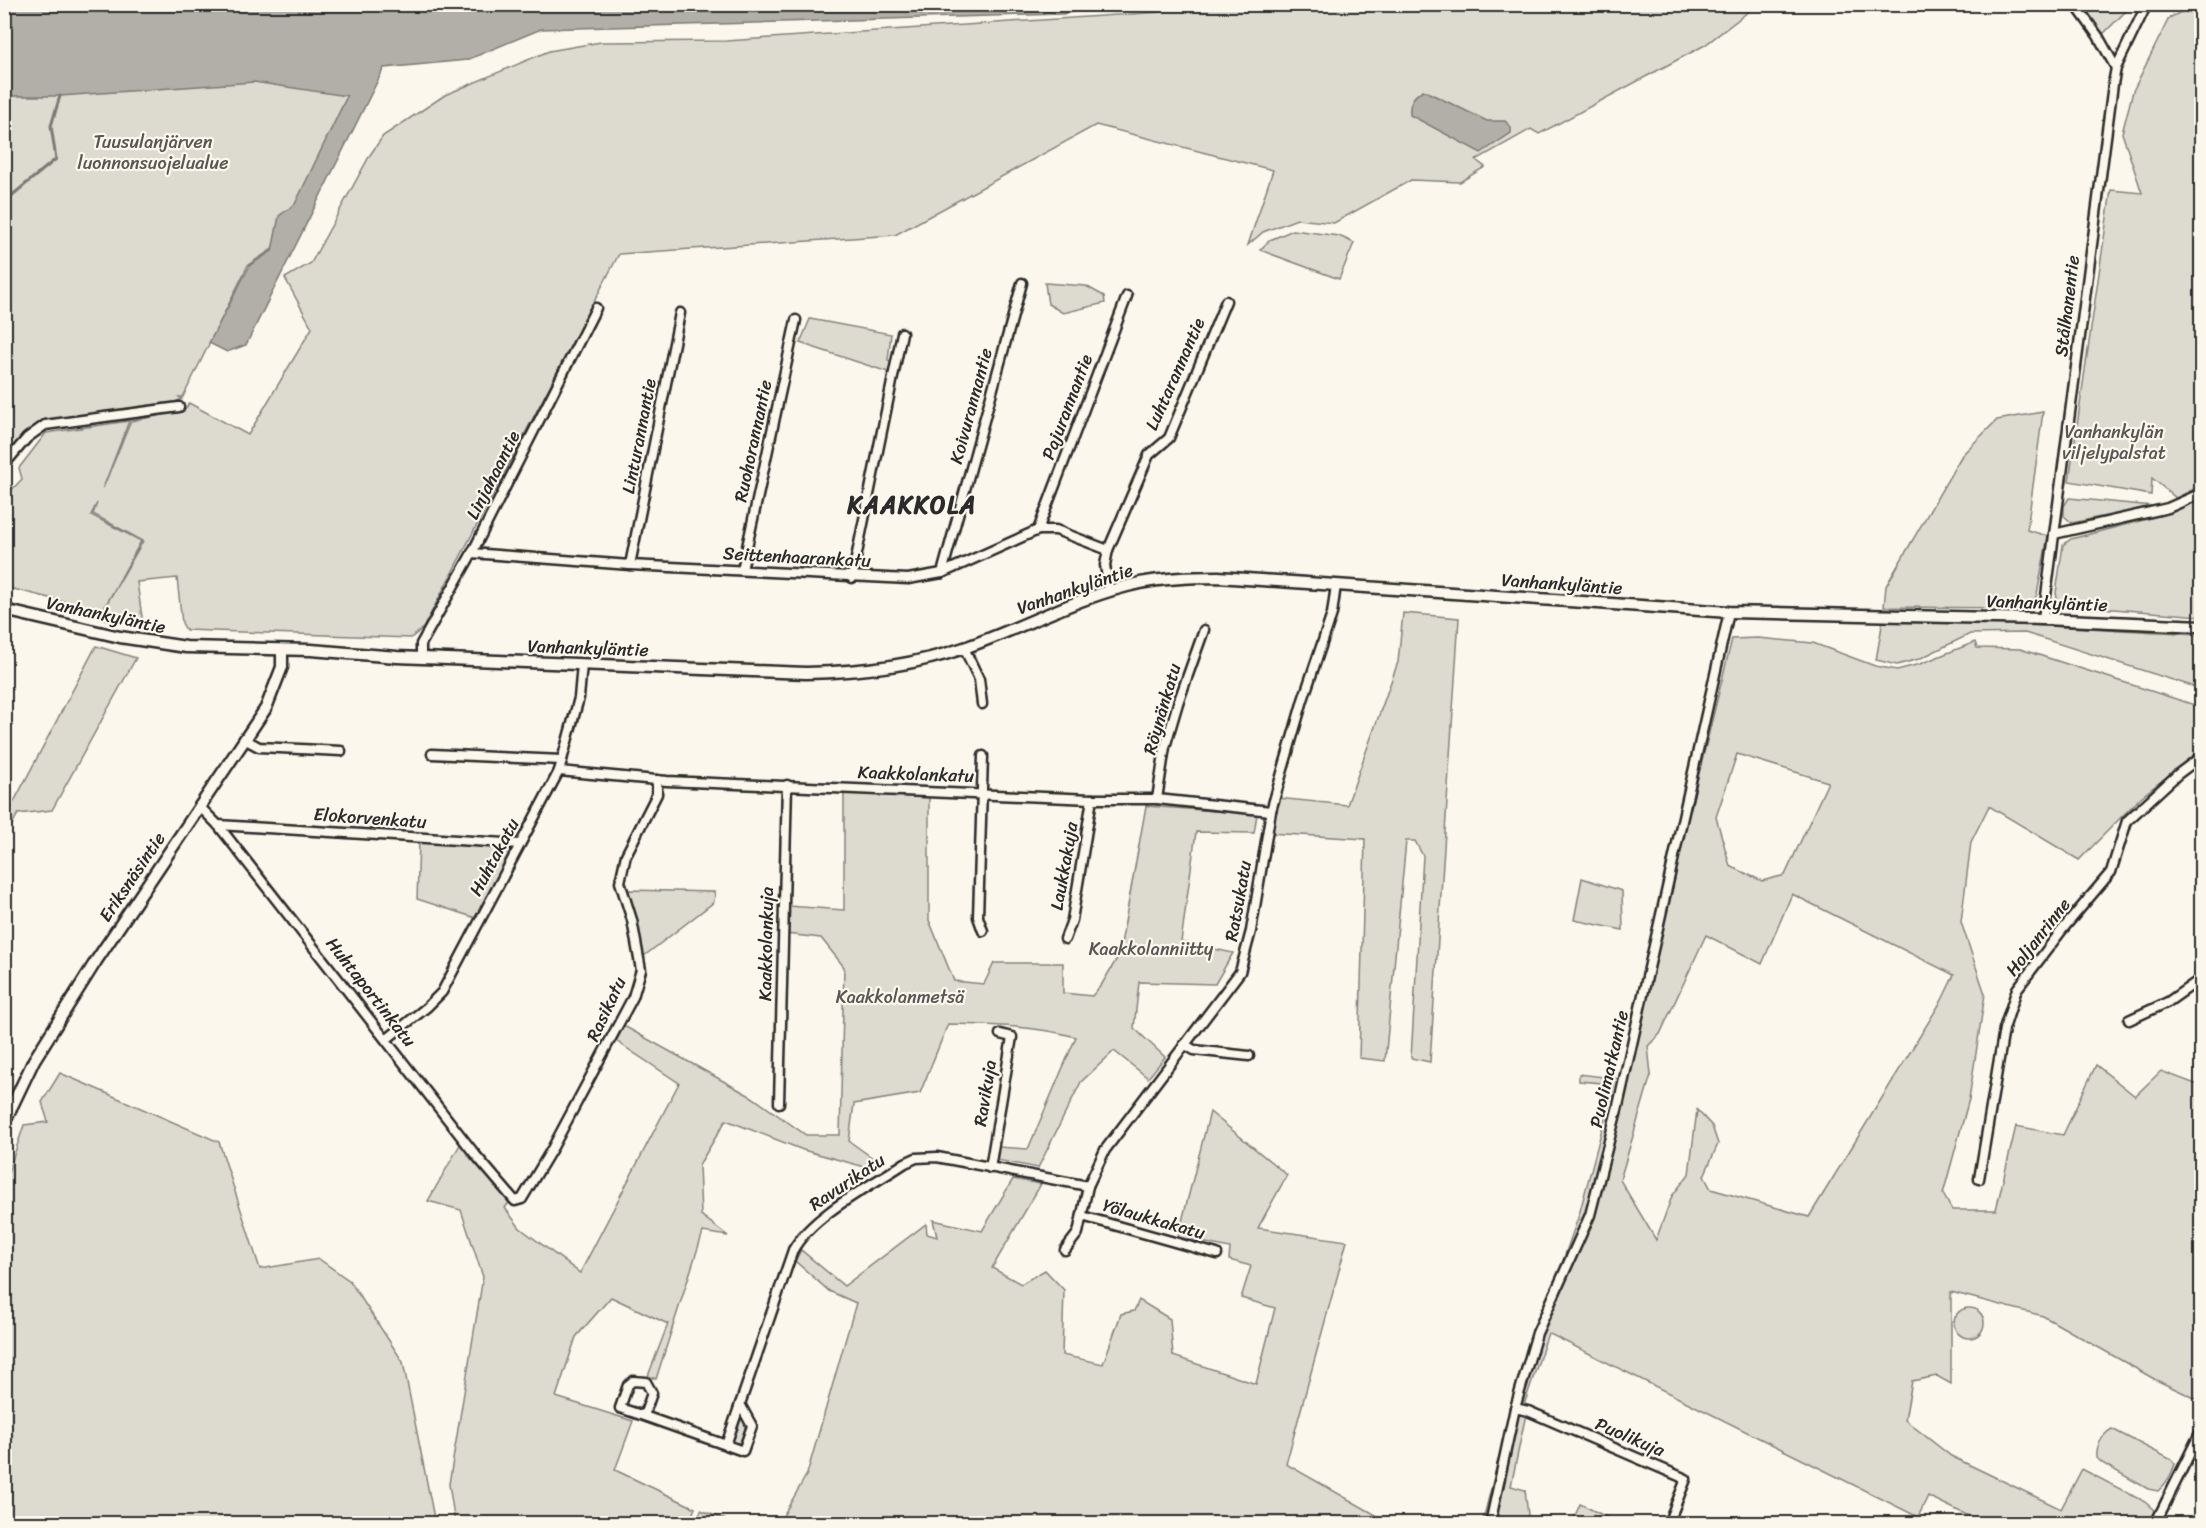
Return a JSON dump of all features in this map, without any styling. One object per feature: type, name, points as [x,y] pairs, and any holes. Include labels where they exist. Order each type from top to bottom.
[{"type":"street","points":[[2075,4],[2098,36],[2116,68]]},
{"type":"street","name":"Stålhanentie","points":[[2043,619],[2116,68],[2147,4]]},
{"type":"street","name":"Koivurannantie","points":[[942,573],[1022,283]]},
{"type":"street","name":"Pajurannantie","points":[[1038,530],[1127,296]]},
{"type":"street","name":"Luhtarannantie","points":[[1109,591],[1104,565],[1108,549],[1149,455],[1169,438],[1226,301]]},
{"type":"street","name":"Linjahaantie","points":[[421,657],[421,644],[472,553],[596,308]]},
{"type":"street","name":"Linturannantie","points":[[630,565],[680,313]]},
{"type":"street","name":"Ruohorannantie","points":[[742,570],[796,320]]},
{"type":"street","points":[[852,578],[902,333]]},
{"type":"street","points":[[4,465],[27,438],[45,425],[178,407]]},
{"type":"street","points":[[2054,534],[2168,508],[2202,493]]},
{"type":"street","points":[[1038,530],[1056,530],[1108,549]]},
{"type":"street","name":"Seittenhaarankatu","points":[[472,553],[630,565],[852,578],[908,579],[942,573],[1038,530]]},
{"type":"street","name":"Vanhankyläntie","points":[[4,610],[150,643],[186,647],[725,671],[836,672],[873,670],[964,648],[1109,591],[1141,583],[1192,577],[1729,612],[2043,619],[2202,626]]},
{"type":"street","name":"Ratsukatu","points":[[1065,1250],[1077,1233],[1083,1216],[1088,1186],[1105,1150],[1240,972],[1251,932],[1271,811],[1303,700],[1332,614],[1336,585]]},
{"type":"street","name":"Puolimatkantie","points":[[1490,1524],[1515,1408],[1537,1333],[1590,1215],[1618,1106],[1729,612]]},
{"type":"street","name":"Röynänkatu","points":[[1158,799],[1165,747],[1204,630]]},
{"type":"street","points":[[964,648],[979,679],[982,704]]},
{"type":"street","name":"Eriksnäsintie","points":[[4,1123],[34,1060],[102,952],[266,708],[282,667],[282,650]]},
{"type":"street","name":"Huhtakatu","points":[[387,1039],[442,992],[559,771],[579,698],[582,664]]},
{"type":"street","points":[[244,740],[259,747],[341,752]]},
{"type":"street","points":[[432,754],[562,760]]},
{"type":"street","points":[[982,931],[978,909],[983,756]]},
{"type":"street","name":"Holjanrinne","points":[[1979,1179],[2004,1029],[2017,989],[2110,872],[2127,821],[2178,774],[2202,756]]},
{"type":"street","name":"Kaakkolankatu","points":[[559,771],[657,780],[1092,799],[1158,799],[1271,811]]},
{"type":"street","name":"Rasikatu","points":[[515,1201],[522,1199],[553,1147],[633,997],[642,970],[632,920],[620,882],[626,855],[657,794],[657,780]]},
{"type":"street","name":"Kaakkolankuja","points":[[779,1103],[787,785]]},
{"type":"street","name":"Laukkakuja","points":[[1065,939],[1072,920],[1092,799]]},
{"type":"street","name":"Huhtaportinkatu","points":[[199,806],[218,825],[387,1039],[474,1154],[515,1201]]},
{"type":"street","name":"Elokorvenkatu","points":[[218,825],[520,844]]},
{"type":"street","points":[[2129,1020],[2168,1002],[2202,978]]},
{"type":"street","name":"Ravikuja","points":[[990,1168],[1012,1037],[1000,1034]]},
{"type":"street","points":[[1184,1044],[1194,1050],[1249,1056]]},
{"type":"street","name":"Ravurikatu","points":[[726,1445],[793,1250],[807,1230],[825,1216],[916,1158],[937,1157],[1088,1186]]},
{"type":"street","name":"Yölaukkakatu","points":[[1083,1216],[1217,1254]]},
{"type":"street","points":[[644,1416],[652,1392],[646,1382],[633,1381],[628,1385],[620,1408],[743,1451],[752,1426],[740,1404]]},
{"type":"street","name":"Puolikuja","points":[[1515,1408],[1539,1416],[1686,1479],[1668,1524]]},
{"type":"street","points":[[2155,1524],[2202,1429]]},
{"type":"green space","points":[[1180,4],[1757,5],[1705,45],[1539,134],[1531,129],[1476,160],[1485,167],[1460,182],[1411,180],[1334,223],[1297,219],[1263,232],[1248,245],[1273,170],[1096,125],[895,235],[619,254],[423,628],[411,638],[186,630],[182,623],[177,578],[137,582],[143,624],[127,610],[119,624],[99,617],[102,611],[5,587],[4,498],[22,479],[19,468],[46,433],[129,421],[103,488],[131,421],[184,411],[189,403],[248,435],[312,328],[285,278],[311,263],[370,155],[383,136],[445,95],[549,51],[601,42],[726,41],[1161,12]],"holes":[[[97,503],[93,514],[143,541],[103,610],[141,541],[91,515]]]},
{"type":"green space","name":"Tuusulanjärven luonnonsuojelualue","points":[[5,5],[347,96],[345,111],[271,250],[248,265],[183,397],[179,397],[182,399],[175,402],[43,420],[21,437],[5,459]]},
{"type":"green space","points":[[2080,5],[2132,5],[2102,35]]},
{"type":"green space","name":"Vanhankylän viljelypalstat","points":[[2185,5],[2202,5],[2202,485],[2176,498],[2152,478],[2151,495],[2069,481],[2111,190],[2142,193],[2122,133],[2133,91],[2169,18],[2183,11]]},
{"type":"green space","points":[[1293,230],[1339,236],[1354,243],[1339,279],[1260,250],[1270,240]]},
{"type":"green space","points":[[1045,283],[1086,286],[1104,296],[1105,303],[1063,313],[1048,304]]},
{"type":"green space","points":[[810,319],[891,334],[888,360],[893,362],[891,373],[800,343]]},
{"type":"green space","points":[[2043,412],[2027,530],[2048,536],[2037,594],[2032,605],[2022,608],[1884,607],[1886,586],[1962,455],[1997,420]]},
{"type":"green space","points":[[2069,498],[2153,506],[2072,523],[2064,516],[2064,506]]},
{"type":"green space","points":[[2201,498],[2201,616],[2101,608],[2066,608],[2058,603],[2056,593],[2063,545],[2071,539],[2170,513]]},
{"type":"green space","points":[[1403,613],[1459,618],[1430,1062],[1411,1058],[1423,856],[1415,841],[1406,841],[1385,1061],[1359,1058],[1365,839],[1269,833],[1277,798],[1347,805],[1398,662]]},
{"type":"green space","points":[[1883,620],[2002,623],[2201,634],[2201,689],[2025,633],[1970,634],[1919,659],[1897,665],[1876,660]]},
{"type":"green space","points":[[1758,638],[1813,643],[1875,666],[1897,670],[1920,664],[1975,642],[1977,648],[2020,649],[2201,707],[2201,750],[2141,797],[2079,860],[1989,806],[1971,842],[1961,922],[1985,994],[1969,1099],[1943,1194],[1952,1210],[1996,1210],[2016,1126],[2063,1135],[2096,1065],[2135,1096],[2161,1071],[2201,1086],[2201,1401],[2156,1380],[2043,1316],[1951,1292],[1951,1384],[1937,1376],[1912,1381],[1905,1420],[1951,1456],[2061,1509],[2082,1469],[2145,1502],[2163,1518],[2160,1523],[1983,1523],[1928,1496],[1918,1517],[1548,1333],[1525,1402],[1526,1414],[1511,1486],[1525,1490],[1529,1523],[1482,1524],[1527,1347],[1561,1266],[1579,1215],[1614,1084],[1579,1081],[1579,1074],[1629,1080],[1682,843],[1732,639]],"holes":[[[1737,754],[1828,782],[1785,875],[1762,881],[1730,866],[1716,817]],[[1792,894],[1954,975],[1942,1000],[1809,1217],[1711,1189],[1704,1176],[1718,1144],[1712,1126],[1697,1110],[1689,1174],[1672,1196],[1656,1240],[1620,1180],[1651,1075],[1648,1046],[1660,1034],[1706,935],[1762,964]]]},
{"type":"green space","points":[[96,646],[136,658],[52,810],[18,814],[9,830],[7,815]]},
{"type":"green space","points":[[844,790],[929,794],[929,920],[954,981],[984,984],[994,963],[1063,963],[1063,993],[1092,996],[1119,955],[1146,806],[1257,814],[1254,833],[1196,832],[1181,942],[1233,953],[1215,984],[1139,982],[1134,1028],[1165,1057],[1148,1078],[1114,1051],[1081,1082],[1038,1168],[997,1160],[998,1147],[1028,1149],[1076,1037],[1045,1030],[948,1024],[920,1093],[854,1104],[849,1141],[881,1164],[872,1169],[803,1150],[726,1120],[699,1165],[701,1215],[728,1236],[703,1232],[656,1379],[648,1376],[668,1324],[611,1297],[576,1337],[556,1397],[633,1421],[615,1470],[695,1508],[689,1523],[455,1523],[449,1484],[483,1277],[461,1210],[428,1201],[462,1141],[510,1201],[505,1208],[520,1228],[580,1273],[679,1083],[616,1041],[624,1026],[752,1097],[806,1135],[840,1135],[844,967],[821,938],[786,934],[788,906],[844,910]]},
{"type":"green space","points":[[419,842],[511,849],[476,918],[417,899]]},
{"type":"green space","points":[[1582,878],[1622,891],[1623,930],[1574,920]]},
{"type":"green space","points":[[628,890],[715,892],[714,902],[644,956]]},
{"type":"green space","points":[[60,1073],[219,1142],[260,1269],[319,1259],[350,1281],[403,1362],[435,1523],[5,1523],[4,1185],[24,1125],[48,1122],[42,1102]]},
{"type":"green space","points":[[1210,1112],[1287,1175],[1258,1228],[1347,1241],[1286,1464],[1390,1523],[779,1523],[807,1474],[856,1303],[829,1291],[795,1261],[801,1250],[844,1286],[926,1224],[927,1234],[937,1237],[933,1220],[982,1231],[1013,1179],[1041,1184],[992,1268],[1021,1284],[1045,1270],[1064,1290],[1062,1355],[1103,1364],[1121,1314],[1134,1311],[1139,1300],[1170,1319],[1173,1356],[1256,1384],[1275,1308],[1241,1298],[1251,1266],[1229,1260],[1230,1248],[1178,1237]]},
{"type":"green space","points":[[1969,1308],[1980,1312],[1984,1323],[1980,1334],[1969,1338],[1958,1334],[1954,1323],[1958,1312]]},
{"type":"green space","points":[[741,1419],[745,1421],[745,1430],[739,1447],[732,1444]]},
{"type":"green space","points":[[2112,1429],[2172,1460],[2175,1464],[2168,1479],[2158,1491],[2148,1489],[2097,1458],[2100,1441]]},
{"type":"green space","points":[[1580,1504],[1619,1523],[1572,1523]]},
{"type":"green space","points":[[701,1510],[733,1523],[697,1523]]},
{"type":"shaded area","points":[[4,5],[1101,5],[1063,14],[541,29],[467,60],[384,68],[246,345],[227,352],[209,343],[250,265],[272,251],[279,216],[295,204],[347,96],[254,82],[60,96],[5,96]]},
{"type":"shaded area","points":[[1423,90],[1487,121],[1505,121],[1511,127],[1511,133],[1481,153],[1410,115],[1412,101]]},
{"type":"waterway","points":[[4,202],[56,159],[51,126],[60,96]]},
{"type":"waterway","points":[[4,128],[7,136],[4,141]]},
{"type":"district","name":"KAAKKOLA","points":[[912,505]]},
{"type":"park label","name":"Kaakkolanniitty","points":[[1151,949]]},
{"type":"park label","name":"Kaakkolanmetsä","points":[[900,997]]}]
